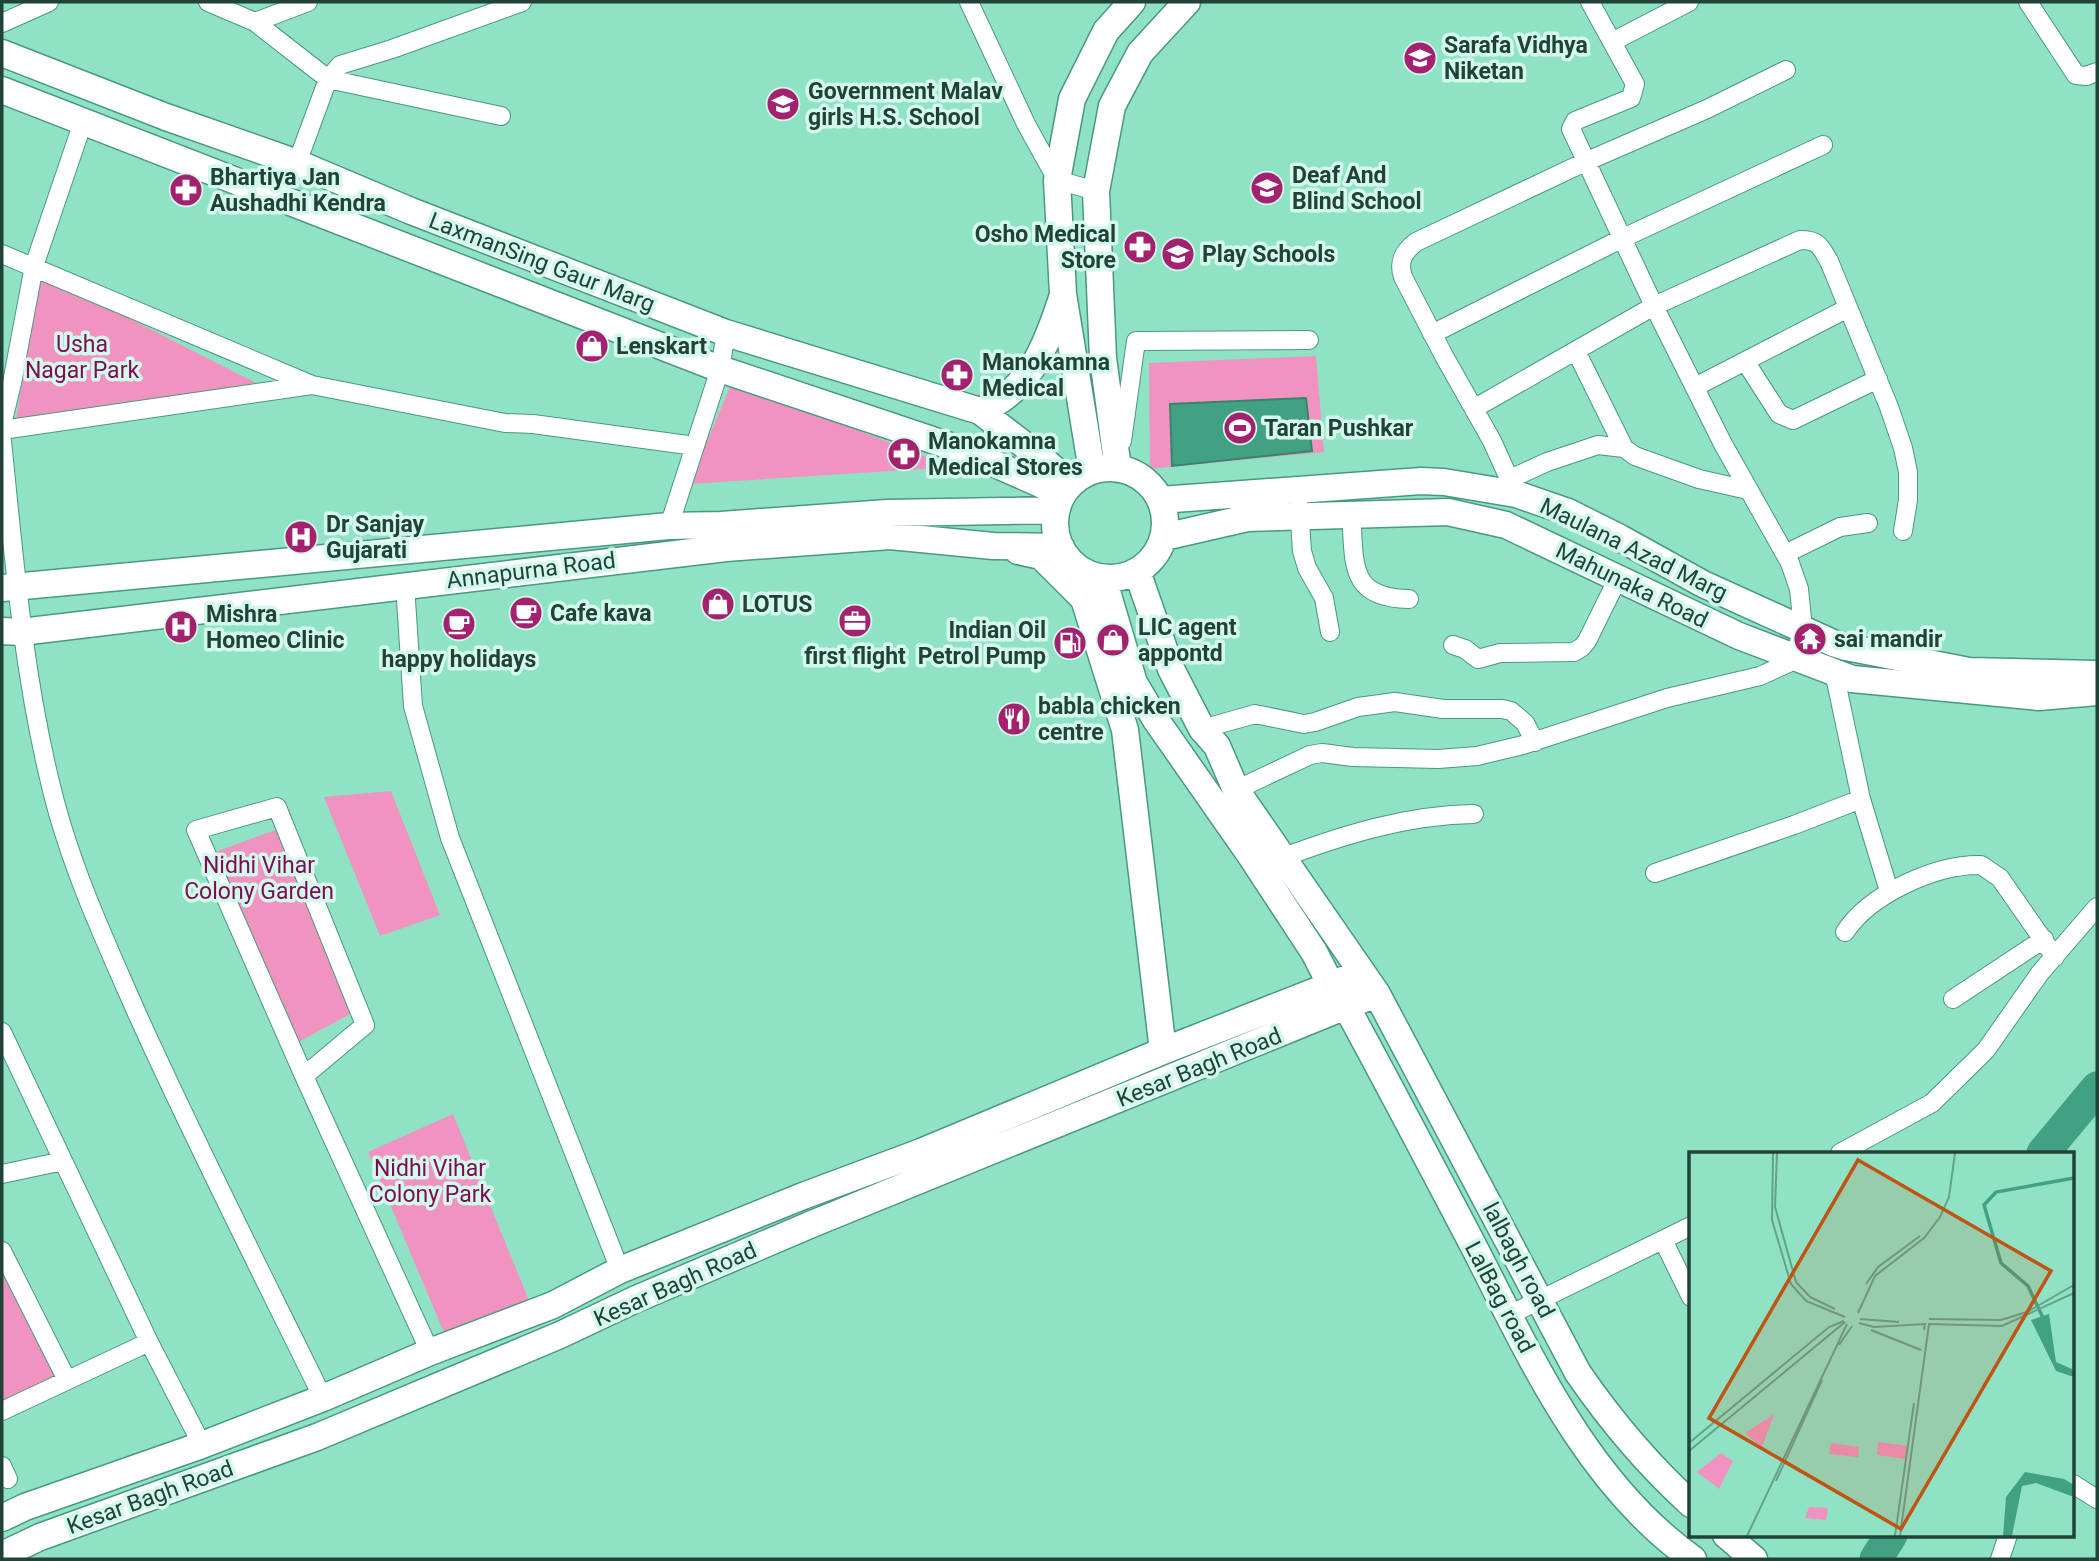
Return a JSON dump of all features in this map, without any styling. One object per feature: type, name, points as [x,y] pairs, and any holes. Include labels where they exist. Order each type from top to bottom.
[{"type":"main road","points":[[1080,486],[1063,293],[1057,180],[1072,99],[1106,31],[1132,2]]},
{"type":"main road","points":[[1080,486],[1135,474],[1150,485],[1160,500],[1165,518],[1164,537],[1158,551],[1138,571],[1121,577],[1103,578],[1086,572],[1072,562],[1061,547],[1057,535],[1080,486],[1103,358],[1096,191],[1112,106],[1140,53],[1187,2]]},
{"type":"main road","name":"LaxmanSing Gaur Marg","points":[[2,53],[166,117],[297,163],[411,211],[726,333],[980,411],[1080,486]]},
{"type":"main road","name":"LaxmanSing Gaur Marg","points":[[2,90],[720,369],[968,452],[1080,486]]},
{"type":"main road","points":[[980,411],[1008,396],[1023,381],[1051,333],[1063,293]]},
{"type":"main road","name":"Maulana Azad Marg","points":[[1160,500],[1298,503],[1421,481],[1513,486],[1620,538],[1703,584],[1846,646],[1969,671],[2097,674]]},
{"type":"main road","name":"Annapurna Road","points":[[9,588],[669,526],[887,513],[1080,486]]},
{"type":"main road","name":"Mahunaka Road","points":[[1164,537],[1298,503],[1351,513],[1448,512],[1506,525],[1739,636],[1852,678],[2039,697],[2097,692]]},
{"type":"main road","name":"Annapurna Road","points":[[11,631],[704,550],[890,536],[993,545],[1061,547]]},
{"type":"main road","points":[[993,545],[1041,556],[1084,599],[1125,730],[1163,1051]]},
{"type":"main road","points":[[1138,571],[1171,669],[1202,729],[1217,746],[1236,790],[1362,972]]},
{"type":"main road","points":[[1103,578],[1134,683],[1156,720],[1314,952],[1331,985]]},
{"type":"main road","points":[[1125,730],[1134,683]]},
{"type":"main road","name":"Kesar Bagh Road","points":[[2,1518],[25,1507],[202,1445],[323,1398],[430,1352],[553,1306],[620,1270],[803,1196],[921,1152],[1362,972]]},
{"type":"main road","name":"lalbagh road","points":[[1362,972],[1377,994],[1578,1373],[1604,1411],[1689,1502]]},
{"type":"main road","name":"LalBag road","points":[[1331,985],[1346,1006],[1404,1112],[1548,1386],[1594,1462],[1664,1539],[1693,1559]]},
{"type":"main road","name":"Kesar Bagh Road","points":[[2,1555],[40,1537],[317,1437],[560,1335],[634,1300],[812,1224],[1377,994]]},
{"type":"main road","points":[[1727,1536],[1754,1559]]},
{"type":"street","points":[[2,23],[49,2]]},
{"type":"street","points":[[208,2],[255,22],[328,79],[501,116]]},
{"type":"street","points":[[255,22],[308,2]]},
{"type":"street","points":[[297,163],[328,79],[340,65],[392,50],[522,2]]},
{"type":"street","points":[[970,2],[1026,124],[1057,180],[1096,191]]},
{"type":"street","points":[[1236,790],[1310,755],[1322,753],[1353,757],[1455,759],[1476,756],[1535,742],[1667,698],[1760,676],[1797,659],[1801,628],[1800,589],[1785,554],[1748,490],[1654,306],[1571,129],[1575,121],[1631,98],[1635,84],[1590,2]]},
{"type":"street","points":[[1612,42],[1689,2]]},
{"type":"street","points":[[2028,2],[2076,75],[2086,76],[2097,72]]},
{"type":"street","points":[[1624,448],[1598,445],[1576,451],[1513,486],[1475,408],[1432,334],[1400,266],[1409,247],[1416,242],[1786,70]]},
{"type":"street","points":[[83,122],[34,267],[2,427],[312,385]]},
{"type":"street","points":[[1432,334],[1623,238],[1824,145]]},
{"type":"street","points":[[1475,408],[1654,306],[1800,240],[1811,240],[1818,244],[1829,261],[1878,379],[1903,448],[1908,471],[1908,500],[1903,531]]},
{"type":"street","points":[[2,254],[312,385],[505,423],[533,424],[695,446]]},
{"type":"street","points":[[1695,387],[1848,308]]},
{"type":"street","points":[[669,526],[720,369],[726,333]]},
{"type":"street","points":[[1080,486],[1136,341],[1309,341]]},
{"type":"street","points":[[1576,351],[1624,448],[1635,456],[1699,480],[1748,490]]},
{"type":"street","points":[[1745,361],[1779,414],[1793,420],[1878,379]]},
{"type":"street","points":[[2,441],[11,631],[51,787],[82,884],[110,953],[181,1109],[323,1398]]},
{"type":"street","points":[[1298,503],[1302,551],[1307,568],[1324,598],[1330,632]]},
{"type":"street","points":[[1351,513],[1356,570],[1362,582],[1368,589],[1388,598],[1409,599]]},
{"type":"street","points":[[1785,554],[1840,527],[1868,523]]},
{"type":"street","points":[[1453,645],[1465,649],[1478,659],[1500,653],[1574,652],[1587,641],[1618,579]]},
{"type":"street","points":[[405,585],[414,706],[450,838],[620,1270]]},
{"type":"street","points":[[1834,673],[1861,799],[1889,891]]},
{"type":"street","points":[[1202,729],[1255,714],[1304,724],[1358,707],[1395,702],[1443,709],[1511,710],[1525,723],[1535,742]]},
{"type":"street","points":[[1655,873],[1861,799]]},
{"type":"street","points":[[304,1076],[365,1025],[277,807],[196,830],[304,1076],[430,1352]]},
{"type":"street","points":[[1284,858],[1334,839],[1394,823],[1438,814],[1474,814]]},
{"type":"street","points":[[1845,932],[1855,917],[1889,891],[1949,869],[1981,865],[2000,878],[2055,957]]},
{"type":"street","points":[[1842,1152],[1932,1103],[1986,1050],[2040,973],[2097,906]]},
{"type":"street","points":[[1953,999],[2044,939]]},
{"type":"street","points":[[2,1032],[6,1052],[64,1161],[149,1342],[202,1445]]},
{"type":"street","points":[[2,1174],[64,1161]]},
{"type":"street","points":[[803,1196],[812,1224]]},
{"type":"street","points":[[1509,1315],[1689,1227]]},
{"type":"street","points":[[1663,1240],[1689,1293]]},
{"type":"street","points":[[2,1251],[67,1380]]},
{"type":"street","points":[[2,1411],[149,1342]]},
{"type":"street","points":[[2074,1485],[2097,1500]]},
{"type":"street","points":[[2000,1559],[2008,1536]]},
{"type":"green space","name":"Usha Nagar Park","points":[[40,273],[256,383],[15,425]]},
{"type":"green space","points":[[1316,356],[1324,452],[1150,469],[1149,363]]},
{"type":"green space","points":[[732,382],[953,467],[689,484]]},
{"type":"green space","points":[[391,791],[440,915],[380,936],[324,797]]},
{"type":"green space","name":"Nidhi Vihar Colony Garden","points":[[281,828],[354,1012],[289,1047],[207,855]]},
{"type":"green space","name":"Nidhi Vihar Colony Park","points":[[453,1114],[530,1303],[448,1342],[368,1152]]},
{"type":"green space","points":[[2,1261],[61,1379],[2,1405]]},
{"type":"shaded area","name":"Taran Pushkar","points":[[1306,398],[1312,451],[1172,466],[1170,404]]},
{"type":"waterway","points":[[2044,1152],[2097,1088]]},
{"type":"waterway","points":[[1876,1559],[1890,1536]]},
{"type":"place","name":"Sarafa Vidhya Niketan","points":[[1420,58]]},
{"type":"place","name":"Government Malav girls H.S. School","points":[[783,104]]},
{"type":"place","name":"Deaf And Blind School","points":[[1267,188]]},
{"type":"place","name":"Bhartiya Jan Aushadhi Kendra","points":[[186,190]]},
{"type":"place","name":"Osho Medical Store","points":[[1140,247]]},
{"type":"place","name":"Play Schools","points":[[1178,254]]},
{"type":"place","name":"Lenskart","points":[[592,346]]},
{"type":"place","name":"Manokamna Medical","points":[[957,375]]},
{"type":"place","name":"Taran Pushkar","points":[[1240,428]]},
{"type":"place","name":"Manokamna Medical Stores","points":[[904,454]]},
{"type":"place","name":"Dr Sanjay Gujarati","points":[[301,537]]},
{"type":"place","name":"LOTUS","points":[[718,604]]},
{"type":"place","name":"Cafe kava","points":[[526,613]]},
{"type":"place","name":"first flight","points":[[855,621]]},
{"type":"place","name":"happy holidays","points":[[459,624]]},
{"type":"place","name":"Mishra Homeo Clinic","points":[[181,627]]},
{"type":"place","name":"sai mandir","points":[[1810,639]]},
{"type":"place","name":"LIC agent appontd","points":[[1113,640]]},
{"type":"place","name":"Indian Oil Petrol Pump","points":[[1070,643]]},
{"type":"place","name":"babla chicken centre","points":[[1014,719]]}]
